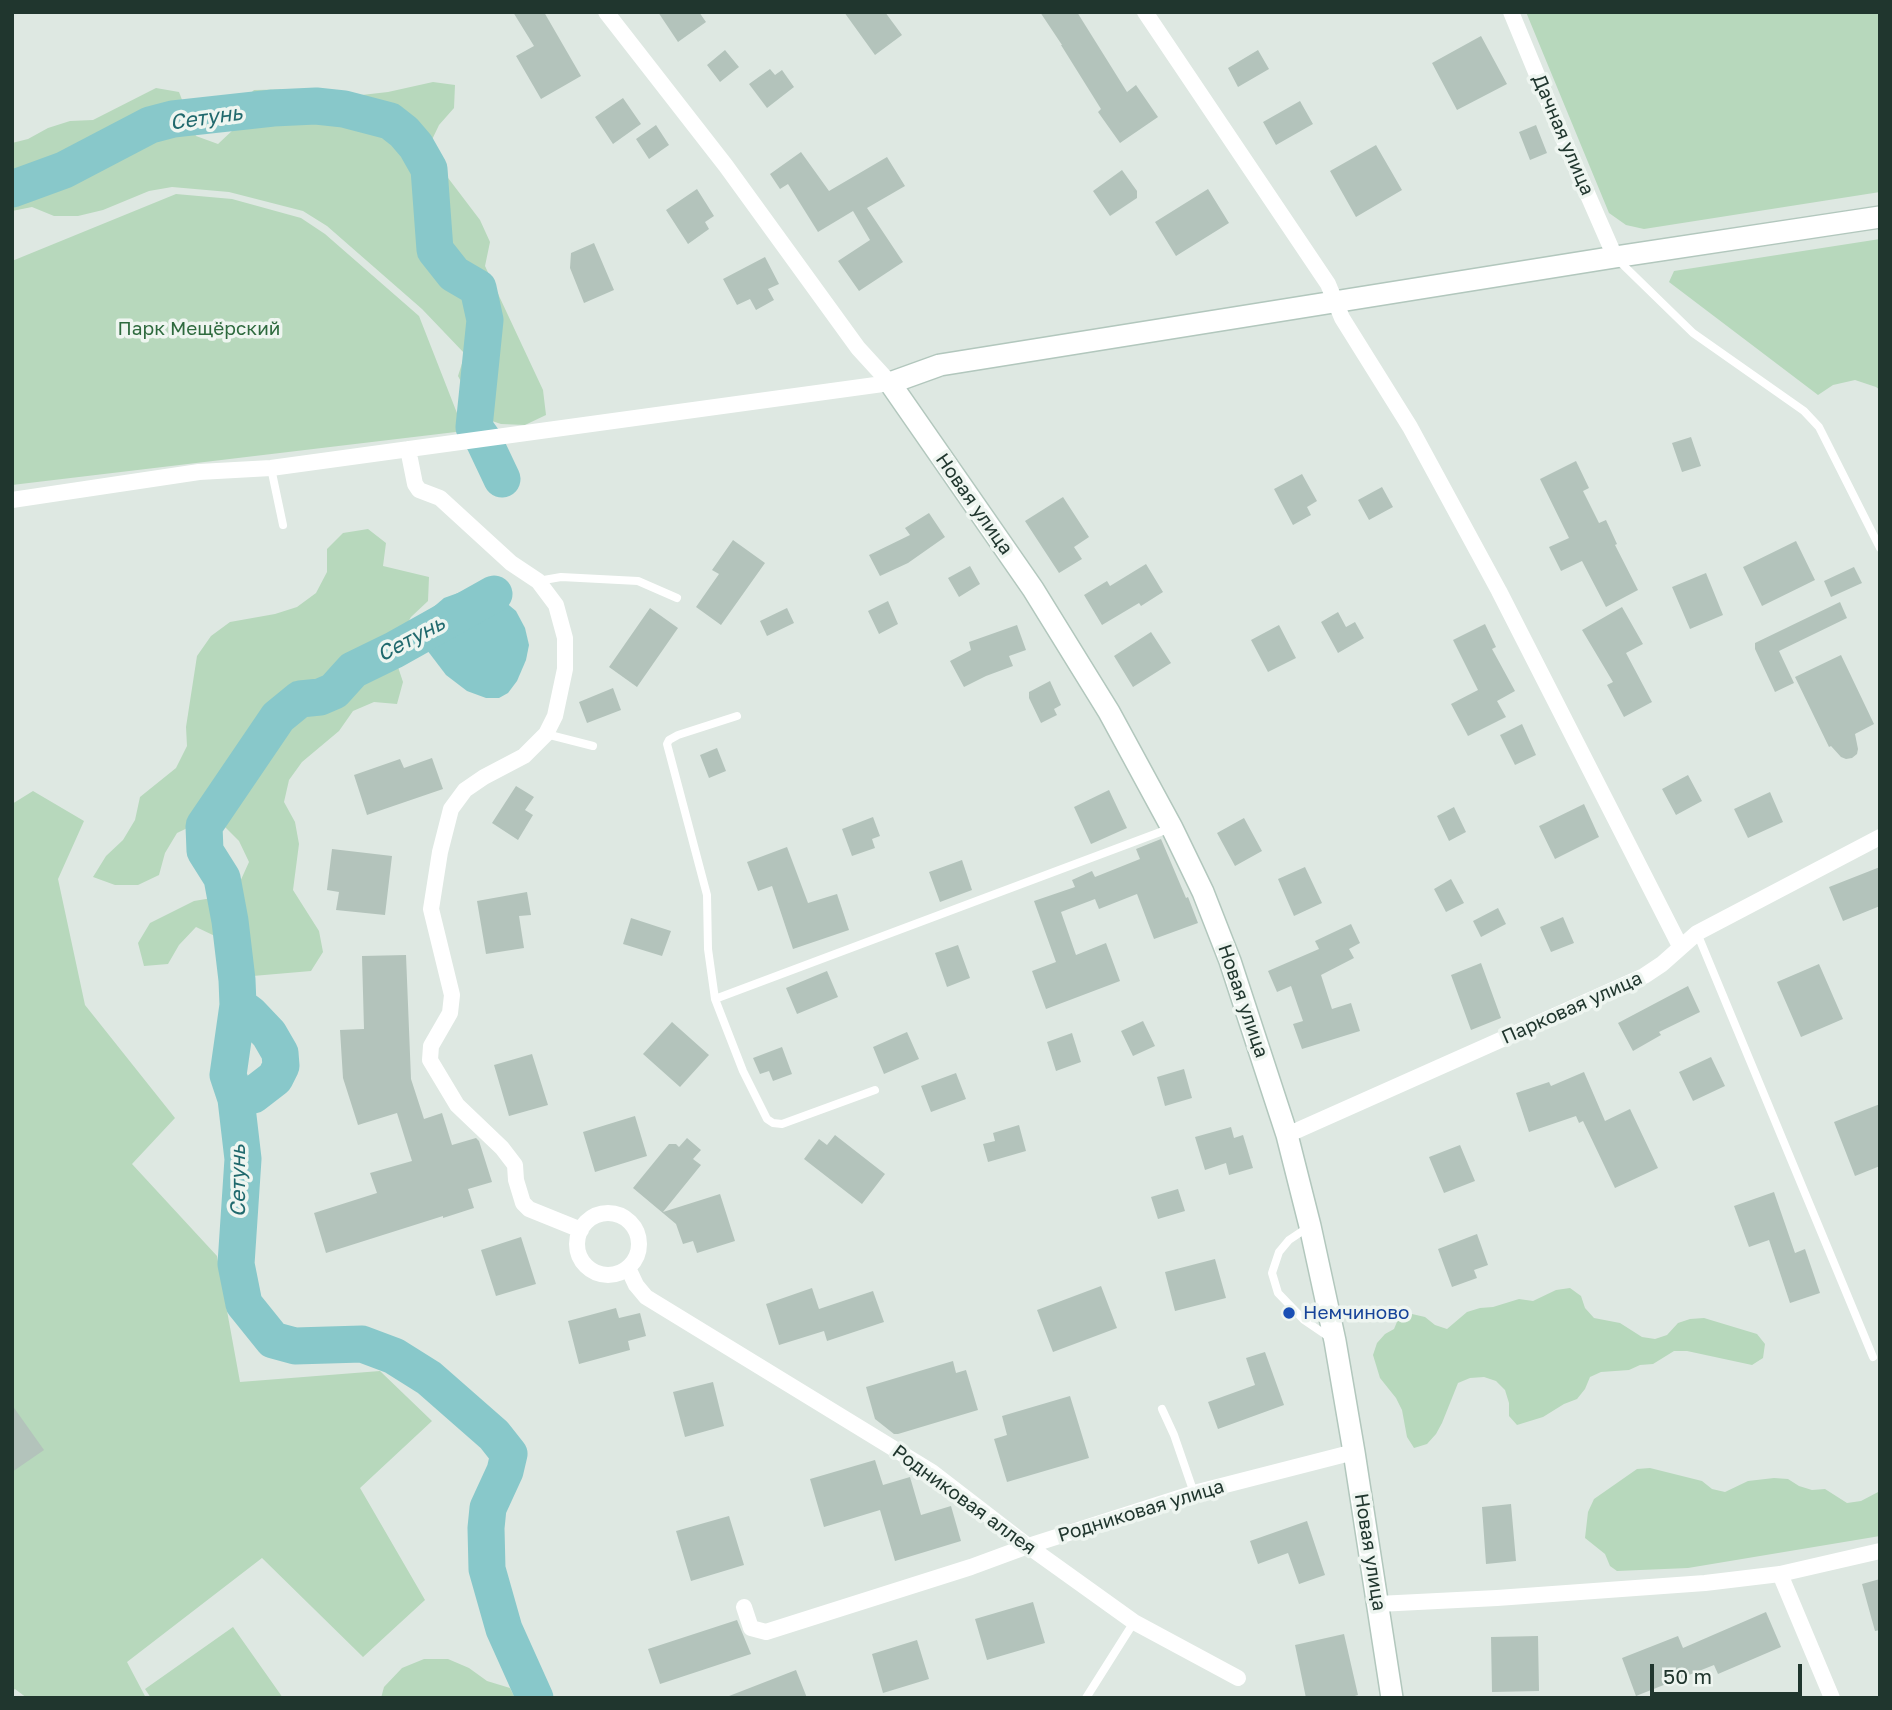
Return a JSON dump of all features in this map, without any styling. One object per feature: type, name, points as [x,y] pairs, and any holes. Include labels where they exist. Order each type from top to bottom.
[{"type":"street","points":[[606,12],[726,166],[858,348],[890,383]]},
{"type":"street","points":[[1145,12],[1328,284],[1342,318],[1410,427],[1499,591],[1680,946]]},
{"type":"street","name":"Дачная улица","points":[[1511,12],[1615,257]]},
{"type":"street","points":[[12,500],[199,472],[271,468],[890,383],[940,366],[1880,217]]},
{"type":"street","name":"Новая улица","points":[[890,383],[1033,589],[1110,712],[1203,892],[1230,961],[1287,1135],[1310,1226],[1335,1341],[1392,1698]]},
{"type":"street","points":[[408,449],[415,484],[419,490],[440,498],[511,563],[538,582],[556,605],[565,638],[565,669],[560,695],[555,716],[546,733],[524,757],[465,790],[451,809],[440,852],[431,909],[452,995],[450,1013],[431,1046],[430,1060],[457,1105],[502,1148],[515,1165],[516,1180],[523,1203],[529,1209],[581,1230]]},
{"type":"street","name":"Парковая улица","points":[[1287,1135],[1644,976],[1697,933],[1880,837]]},
{"type":"street","points":[[611,1213],[623,1216],[632,1224],[638,1235],[639,1247],[636,1258],[628,1268],[618,1274],[606,1275],[594,1272],[584,1264],[577,1241],[588,1220],[599,1214],[611,1213]]},
{"type":"street","name":"Родниковая аллея","points":[[628,1268],[635,1285],[646,1297],[932,1472],[1027,1546],[1134,1622],[1238,1678]]},
{"type":"street","name":"Родниковая улица","points":[[744,1606],[751,1628],[766,1632],[1194,1493],[1354,1452]]},
{"type":"street","points":[[1377,1604],[1691,1584],[1780,1574],[1880,1551]]},
{"type":"street","points":[[1780,1574],[1832,1698]]},
{"type":"lane","points":[[1615,257],[1693,333],[1804,411],[1819,427],[1880,548]]},
{"type":"lane","points":[[271,468],[283,525]]},
{"type":"lane","points":[[538,582],[561,577],[638,581],[677,598]]},
{"type":"lane","points":[[737,716],[678,735],[668,740],[667,744],[706,895],[708,949],[715,999],[743,1071],[767,1119],[773,1123],[782,1124],[875,1090]]},
{"type":"lane","points":[[546,733],[593,747]]},
{"type":"lane","points":[[715,999],[1172,828]]},
{"type":"lane","points":[[1697,933],[1873,1357]]},
{"type":"lane","points":[[1310,1226],[1289,1240],[1279,1252],[1272,1273],[1278,1293],[1304,1320],[1335,1341]]},
{"type":"lane","points":[[1162,1409],[1194,1493]]},
{"type":"lane","points":[[1086,1698],[1134,1622]]},
{"type":"green space","points":[[1526,12],[1880,12],[1880,192],[1644,229],[1626,225],[1609,213]]},
{"type":"green space","points":[[433,82],[455,85],[454,108],[439,125],[429,146],[439,166],[480,220],[490,242],[485,266],[543,390],[546,415],[525,425],[501,424],[480,417],[458,376],[465,354],[422,309],[327,226],[303,211],[229,192],[172,187],[149,191],[103,210],[78,216],[54,216],[32,207],[12,211],[12,143],[70,121],[93,120],[156,88],[179,92],[196,136],[218,144],[234,129],[237,106],[254,90],[300,89],[344,97],[388,92]]},
{"type":"green space","name":"Парк Мещёрский","points":[[176,194],[232,199],[301,218],[325,234],[419,316],[464,431],[12,485],[12,261]]},
{"type":"green space","points":[[1880,239],[1880,390],[1855,380],[1833,385],[1818,395],[1669,282],[1674,271]]},
{"type":"green space","points":[[368,529],[386,543],[383,566],[429,577],[428,601],[411,617],[399,638],[396,661],[403,682],[397,704],[374,702],[353,711],[339,731],[302,762],[289,780],[284,802],[295,822],[299,844],[293,890],[319,931],[323,952],[311,971],[241,977],[227,958],[217,937],[196,927],[179,945],[168,964],[144,966],[138,943],[150,923],[194,901],[218,897],[239,884],[249,862],[239,841],[223,825],[198,823],[177,833],[165,853],[159,875],[138,885],[115,885],[93,877],[106,856],[123,840],[135,820],[140,797],[176,768],[187,746],[186,727],[197,656],[211,636],[230,622],[297,607],[316,593],[327,572],[327,549],[343,533]]},
{"type":"green space","points":[[33,791],[84,821],[58,879],[85,1005],[175,1118],[132,1164],[217,1256],[240,1382],[380,1371],[432,1421],[360,1488],[425,1600],[363,1657],[262,1558],[127,1662],[146,1698],[27,1698],[15,1689],[12,1691],[12,804]]},
{"type":"green space","points":[[1570,1288],[1581,1296],[1585,1308],[1594,1318],[1620,1323],[1642,1337],[1655,1339],[1667,1335],[1678,1323],[1704,1318],[1757,1334],[1765,1344],[1763,1358],[1752,1365],[1687,1351],[1674,1351],[1653,1364],[1640,1365],[1629,1370],[1601,1372],[1590,1377],[1577,1399],[1543,1417],[1517,1425],[1509,1416],[1505,1390],[1496,1381],[1484,1377],[1470,1378],[1458,1383],[1436,1434],[1427,1444],[1414,1448],[1407,1437],[1402,1410],[1380,1378],[1373,1355],[1377,1343],[1394,1329],[1399,1317],[1412,1314],[1425,1317],[1435,1325],[1447,1329],[1467,1312],[1519,1299],[1533,1301],[1556,1290]]},
{"type":"green space","points":[[1650,1468],[1702,1481],[1712,1489],[1725,1492],[1748,1481],[1774,1478],[1788,1479],[1812,1490],[1825,1489],[1847,1503],[1861,1501],[1880,1491],[1880,1536],[1688,1568],[1617,1571],[1610,1566],[1605,1554],[1585,1538],[1588,1512],[1594,1499],[1637,1469]]},
{"type":"green space","points":[[233,1627],[283,1698],[151,1698],[145,1689]]},
{"type":"green space","points":[[424,1659],[448,1659],[469,1668],[487,1681],[510,1688],[515,1698],[381,1698],[384,1687],[402,1668]]},
{"type":"water","points":[[469,589],[498,596],[516,611],[525,628],[529,645],[526,660],[517,681],[508,693],[499,698],[486,698],[467,691],[446,675],[427,650],[420,634],[430,610],[444,598]]},
{"type":"building","points":[[513,12],[544,12],[581,76],[541,99],[516,56],[534,46]]},
{"type":"building","points":[[658,12],[699,12],[706,22],[678,42]]},
{"type":"building","points":[[844,12],[885,12],[902,35],[875,55]]},
{"type":"building","points":[[1040,12],[1077,12],[1127,92],[1136,85],[1158,117],[1120,143],[1098,112],[1101,109]]},
{"type":"building","points":[[1481,36],[1507,84],[1457,110],[1432,63]]},
{"type":"building","points":[[725,50],[739,67],[720,82],[707,65]]},
{"type":"building","points":[[1258,50],[1269,69],[1238,87],[1228,68]]},
{"type":"building","points":[[770,69],[775,75],[782,70],[794,87],[767,108],[749,84]]},
{"type":"building","points":[[623,98],[641,124],[613,144],[595,117]]},
{"type":"building","points":[[1300,101],[1313,124],[1276,145],[1263,122]]},
{"type":"building","points":[[656,125],[669,145],[649,159],[636,139]]},
{"type":"building","points":[[1536,125],[1547,153],[1530,160],[1519,132]]},
{"type":"building","points":[[1376,145],[1402,190],[1356,217],[1330,171]]},
{"type":"building","points":[[801,152],[829,191],[887,157],[905,186],[867,208],[903,262],[859,291],[838,261],[870,240],[853,211],[818,232],[788,184],[780,189],[770,174]]},
{"type":"building","points":[[1122,170],[1137,191],[1137,198],[1110,216],[1093,191]]},
{"type":"building","points":[[697,189],[714,216],[705,222],[709,229],[688,244],[666,210]]},
{"type":"building","points":[[1208,189],[1229,223],[1176,256],[1155,222]]},
{"type":"building","points":[[594,243],[614,290],[584,303],[570,268],[571,253]]},
{"type":"building","points":[[765,257],[779,284],[768,289],[774,300],[756,310],[750,299],[737,305],[723,279]]},
{"type":"building","points":[[1691,437],[1701,466],[1682,472],[1672,443]]},
{"type":"building","points":[[1576,461],[1589,488],[1583,491],[1599,523],[1606,520],[1617,544],[1615,545],[1638,590],[1606,607],[1582,561],[1561,571],[1549,547],[1569,538],[1540,479]]},
{"type":"building","points":[[1302,474],[1317,501],[1307,507],[1311,515],[1293,525],[1274,489]]},
{"type":"building","points":[[1382,487],[1393,507],[1369,520],[1358,500]]},
{"type":"building","points":[[1063,497],[1089,537],[1074,547],[1082,559],[1059,573],[1025,521]]},
{"type":"building","points":[[929,513],[945,537],[908,563],[880,576],[869,555],[910,535],[905,528]]},
{"type":"building","points":[[733,540],[765,563],[721,625],[696,607],[719,574],[712,570]]},
{"type":"building","points":[[1796,541],[1815,580],[1762,606],[1743,567]]},
{"type":"building","points":[[1146,564],[1163,592],[1102,625],[1084,595],[1107,581],[1110,586]]},
{"type":"building","points":[[970,566],[980,584],[959,597],[948,578]]},
{"type":"building","points":[[1854,567],[1862,583],[1831,597],[1824,581]]},
{"type":"building","points":[[1706,573],[1723,615],[1690,629],[1672,587]]},
{"type":"building","points":[[888,601],[898,624],[879,634],[868,611]]},
{"type":"building","points":[[1840,602],[1847,618],[1779,651],[1794,683],[1775,692],[1755,649],[1755,643]]},
{"type":"building","points":[[1622,607],[1643,644],[1626,653],[1652,702],[1624,717],[1607,685],[1613,682],[1582,630]]},
{"type":"building","points":[[650,608],[678,628],[637,687],[609,667]]},
{"type":"building","points":[[787,608],[794,623],[767,636],[760,621]]},
{"type":"building","points":[[1338,612],[1346,627],[1355,622],[1364,638],[1338,653],[1321,622]]},
{"type":"building","points":[[1485,624],[1496,647],[1492,649],[1515,691],[1497,701],[1506,717],[1468,736],[1451,704],[1478,690],[1453,640]]},
{"type":"building","points":[[1017,625],[1026,650],[1009,656],[1013,666],[964,687],[950,661],[971,650],[969,642]]},
{"type":"building","points":[[1279,625],[1296,658],[1268,672],[1251,640]]},
{"type":"building","points":[[1151,632],[1171,663],[1133,687],[1114,656]]},
{"type":"building","points":[[1841,655],[1874,724],[1855,734],[1857,754],[1846,759],[1829,747],[1795,677]]},
{"type":"building","points":[[1050,681],[1061,705],[1054,709],[1057,715],[1041,723],[1029,698],[1029,692]]},
{"type":"building","points":[[613,688],[621,710],[587,723],[579,702]]},
{"type":"building","points":[[1522,724],[1536,755],[1515,765],[1500,735]]},
{"type":"building","points":[[717,748],[726,771],[709,778],[700,755]]},
{"type":"building","points":[[432,758],[443,789],[367,815],[354,775],[400,759],[404,768]]},
{"type":"building","points":[[1688,775],[1702,801],[1676,815],[1662,789]]},
{"type":"building","points":[[516,786],[534,797],[525,810],[533,815],[518,840],[492,823]]},
{"type":"building","points":[[1109,790],[1127,828],[1091,844],[1074,807]]},
{"type":"building","points":[[1770,792],[1783,822],[1748,838],[1734,809]]},
{"type":"building","points":[[1584,804],[1599,837],[1555,859],[1539,826]]},
{"type":"building","points":[[1454,807],[1466,832],[1449,841],[1437,816]]},
{"type":"building","points":[[873,817],[880,836],[872,839],[875,848],[852,856],[842,829]]},
{"type":"building","points":[[1244,818],[1262,851],[1235,866],[1217,833]]},
{"type":"building","points":[[1161,839],[1198,923],[1154,939],[1137,894],[1099,909],[1095,899],[1061,912],[1076,955],[1106,943],[1120,981],[1046,1009],[1032,971],[1056,962],[1034,901],[1075,887],[1072,880],[1092,871],[1095,877],[1140,859],[1136,849]]},
{"type":"building","points":[[787,847],[808,903],[837,894],[849,930],[793,949],[772,886],[758,891],[747,862]]},
{"type":"building","points":[[332,849],[392,856],[385,915],[336,910],[339,892],[327,890]]},
{"type":"building","points":[[962,860],[972,890],[940,902],[929,872]]},
{"type":"building","points":[[1305,867],[1322,903],[1294,916],[1278,879]]},
{"type":"building","points":[[1880,867],[1880,906],[1843,921],[1829,887]]},
{"type":"building","points":[[1451,879],[1464,903],[1446,912],[1434,889]]},
{"type":"building","points":[[527,892],[531,915],[519,916],[524,948],[486,954],[477,901]]},
{"type":"building","points":[[1498,908],[1506,924],[1481,937],[1473,921]]},
{"type":"building","points":[[1563,917],[1574,943],[1551,952],[1540,927]]},
{"type":"building","points":[[631,918],[671,931],[662,956],[623,944]]},
{"type":"building","points":[[1351,924],[1360,943],[1349,949],[1354,958],[1321,975],[1332,1009],[1351,1003],[1360,1031],[1302,1049],[1293,1024],[1303,1021],[1291,986],[1277,992],[1268,971],[1319,949],[1315,941]]},
{"type":"building","points":[[958,945],[970,978],[947,987],[935,953]]},
{"type":"building","points":[[406,955],[411,1079],[424,1119],[442,1113],[452,1145],[476,1138],[492,1182],[468,1189],[474,1208],[326,1253],[314,1213],[377,1193],[370,1173],[412,1161],[397,1113],[358,1125],[343,1078],[340,1030],[364,1029],[362,956]]},
{"type":"building","points":[[1481,963],[1501,1018],[1471,1030],[1451,975]]},
{"type":"building","points":[[1819,964],[1843,1019],[1801,1037],[1777,982]]},
{"type":"building","points":[[827,971],[838,997],[797,1014],[786,988]]},
{"type":"building","points":[[1688,986],[1700,1012],[1659,1032],[1661,1035],[1633,1051],[1618,1023]]},
{"type":"building","points":[[1143,1021],[1155,1046],[1133,1056],[1121,1031]]},
{"type":"building","points":[[672,1022],[709,1055],[680,1087],[643,1054]]},
{"type":"building","points":[[907,1032],[919,1059],[884,1074],[873,1047]]},
{"type":"building","points":[[1072,1033],[1081,1062],[1056,1071],[1047,1042]]},
{"type":"building","points":[[782,1047],[792,1074],[773,1081],[769,1071],[760,1074],[753,1058]]},
{"type":"building","points":[[532,1054],[548,1105],[509,1116],[494,1065]]},
{"type":"building","points":[[1711,1057],[1725,1086],[1693,1101],[1679,1072]]},
{"type":"building","points":[[1184,1069],[1192,1098],[1165,1106],[1157,1077]]},
{"type":"building","points":[[1584,1072],[1605,1121],[1630,1109],[1658,1168],[1615,1188],[1583,1121],[1579,1123],[1576,1116],[1529,1132],[1516,1093],[1549,1082],[1551,1086]]},
{"type":"building","points":[[956,1073],[966,1099],[931,1112],[921,1086]]},
{"type":"building","points":[[1880,1104],[1880,1166],[1855,1176],[1834,1122]]},
{"type":"building","points":[[635,1116],[647,1156],[595,1172],[583,1132]]},
{"type":"building","points":[[1019,1125],[1026,1151],[988,1162],[983,1144],[995,1141],[993,1133]]},
{"type":"building","points":[[1231,1127],[1234,1138],[1243,1135],[1253,1168],[1229,1175],[1226,1163],[1205,1170],[1195,1137]]},
{"type":"building","points":[[835,1135],[885,1174],[862,1204],[804,1159],[819,1139],[827,1145]]},
{"type":"building","points":[[687,1138],[701,1150],[693,1159],[701,1165],[663,1212],[720,1194],[735,1241],[697,1253],[693,1241],[683,1244],[676,1224],[633,1188],[669,1144],[679,1147]]},
{"type":"building","points":[[1460,1145],[1475,1181],[1444,1193],[1429,1157]]},
{"type":"building","points":[[1178,1189],[1185,1211],[1158,1219],[1151,1197]]},
{"type":"building","points":[[1774,1192],[1795,1253],[1805,1249],[1820,1293],[1790,1303],[1769,1240],[1749,1247],[1734,1206]]},
{"type":"building","points":[[1477,1234],[1488,1265],[1474,1270],[1477,1278],[1452,1287],[1438,1249]]},
{"type":"building","points":[[521,1237],[536,1284],[496,1296],[481,1250]]},
{"type":"building","points":[[1215,1259],[1226,1298],[1175,1311],[1165,1272]]},
{"type":"building","points":[[1101,1286],[1117,1328],[1053,1352],[1037,1310]]},
{"type":"building","points":[[812,1288],[819,1309],[873,1291],[884,1322],[827,1341],[824,1331],[779,1345],[766,1304]]},
{"type":"building","points":[[616,1308],[619,1318],[640,1313],[646,1336],[628,1341],[630,1350],[579,1364],[568,1321]]},
{"type":"building","points":[[1265,1352],[1284,1405],[1218,1429],[1208,1402],[1255,1385],[1246,1358]]},
{"type":"building","points":[[953,1361],[956,1373],[966,1370],[978,1410],[898,1434],[894,1434],[875,1419],[866,1387]]},
{"type":"building","points":[[713,1382],[724,1426],[685,1437],[673,1392]]},
{"type":"building","points":[[1070,1396],[1089,1458],[1007,1482],[994,1439],[1007,1435],[1002,1416]]},
{"type":"building","points":[[12,1405],[44,1450],[12,1472]]},
{"type":"building","points":[[875,1460],[883,1485],[910,1477],[921,1515],[951,1506],[961,1541],[895,1561],[880,1510],[824,1527],[810,1479]]},
{"type":"building","points":[[1511,1504],[1516,1561],[1486,1564],[1482,1507]]},
{"type":"building","points":[[729,1516],[744,1565],[691,1581],[676,1531]]},
{"type":"building","points":[[1307,1521],[1325,1575],[1299,1584],[1288,1553],[1258,1564],[1250,1541]]},
{"type":"building","points":[[1880,1579],[1880,1630],[1875,1631],[1862,1584]]},
{"type":"building","points":[[1033,1602],[1045,1643],[987,1660],[975,1619]]},
{"type":"building","points":[[1766,1612],[1781,1647],[1718,1674],[1714,1665],[1636,1696],[1622,1658],[1678,1636],[1683,1648]]},
{"type":"building","points":[[737,1620],[751,1654],[660,1684],[648,1649]]},
{"type":"building","points":[[1344,1634],[1358,1695],[1348,1698],[1306,1698],[1295,1645]]},
{"type":"building","points":[[1538,1636],[1539,1691],[1492,1692],[1491,1637]]},
{"type":"building","points":[[917,1640],[929,1679],[883,1693],[872,1654]]},
{"type":"building","points":[[796,1670],[807,1698],[729,1698],[729,1696]]},
{"type":"waterway","name":"Сетунь","points":[[12,189],[64,170],[150,125],[173,119],[316,106],[344,109],[390,121],[416,146],[429,169],[435,250],[454,274],[478,288],[485,320],[474,427],[484,441],[502,479]]},
{"type":"waterway","name":"Сетунь","points":[[494,594],[353,670],[334,691],[320,697],[300,699],[278,717],[204,826],[205,851],[222,878],[237,980],[238,1005],[228,1075],[236,1099],[243,1159],[236,1264],[244,1304],[273,1340],[295,1346],[362,1344],[394,1356],[429,1378],[494,1435],[509,1454],[505,1471],[488,1508],[487,1569],[504,1629],[535,1698]]},
{"type":"waterway","points":[[236,1099],[253,1095],[275,1078],[281,1066],[280,1053],[269,1034],[238,1005]]},
{"type":"place","name":"Немчиново","points":[[1289,1313]]}]
